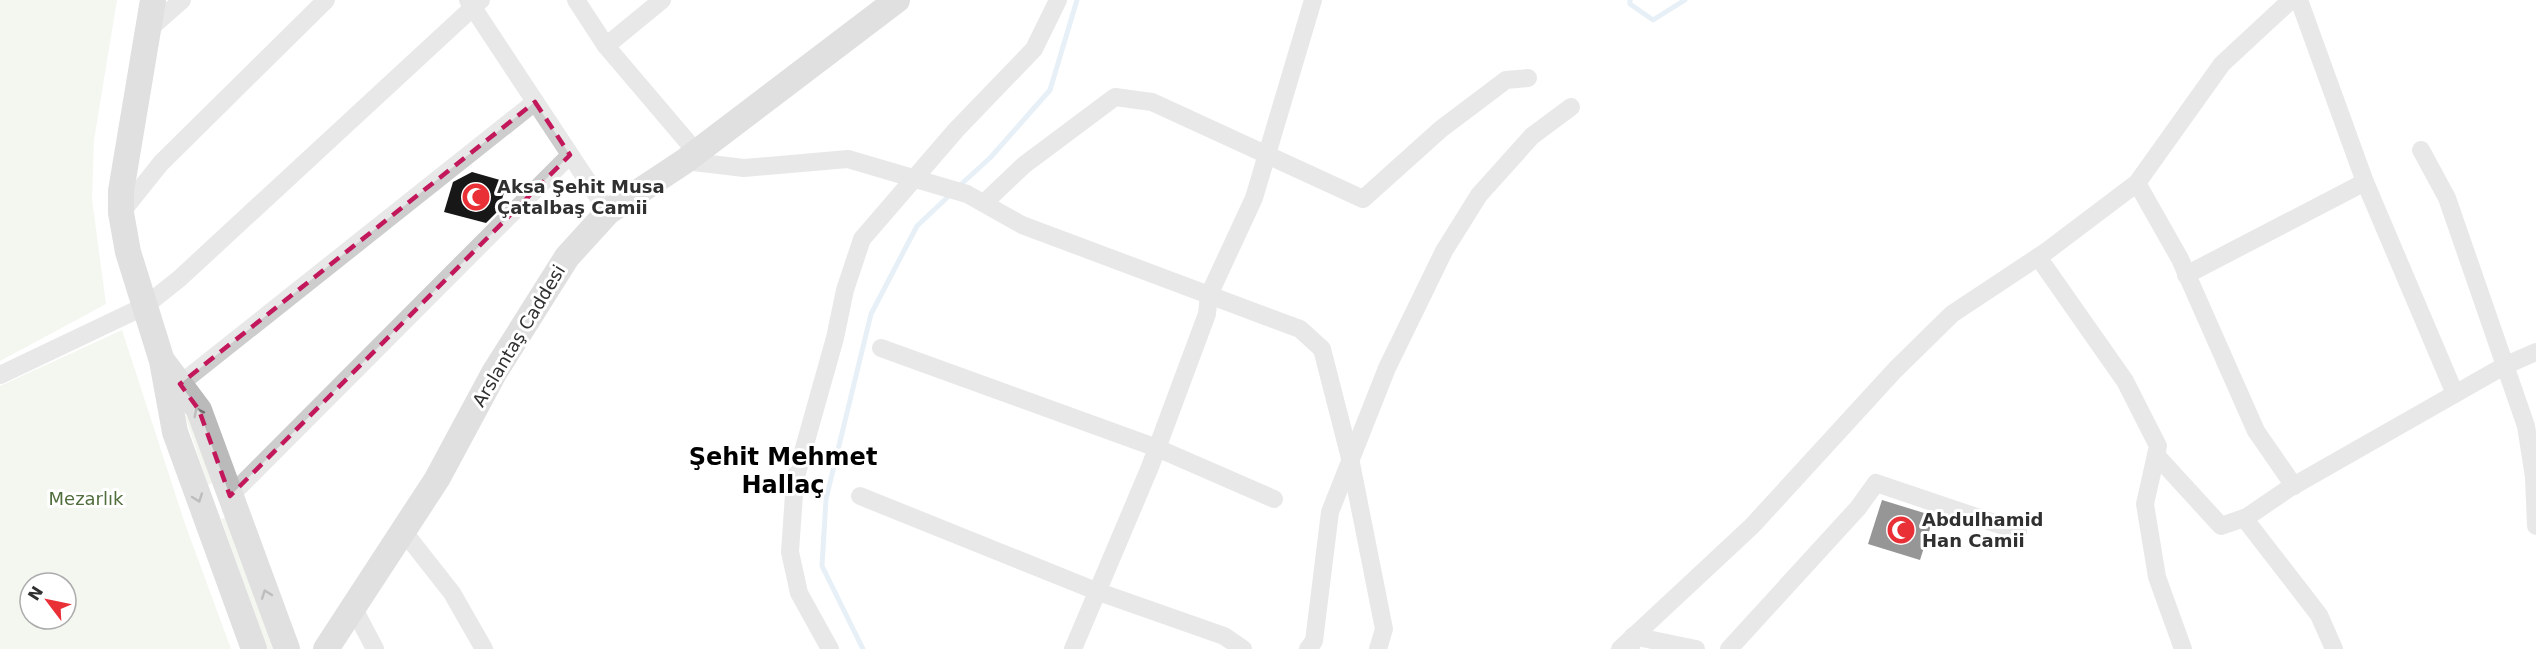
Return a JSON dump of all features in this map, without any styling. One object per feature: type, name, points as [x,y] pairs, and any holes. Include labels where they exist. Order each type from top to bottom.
[{"type":"main road","points":[[153,0],[122,191],[121,213],[128,252],[162,361],[175,432],[254,649]]},
{"type":"main road","name":"Arslantaş Caddesi","points":[[326,649],[404,532],[555,273],[608,212],[691,157],[897,0]]},
{"type":"main road","points":[[162,361],[199,410],[286,649]]},
{"type":"street","points":[[147,31],[182,0]]},
{"type":"street","points":[[121,213],[161,163],[326,0]]},
{"type":"street","points":[[576,0],[606,46],[691,157],[744,168],[848,159],[967,194],[1022,225],[1300,329],[1322,350],[1350,458],[1384,629],[1378,649]]},
{"type":"street","points":[[606,46],[662,0]]},
{"type":"street","points":[[830,649],[799,593],[790,552],[795,480],[836,338],[845,290],[862,239],[920,182],[956,130],[1034,49],[1058,0]]},
{"type":"street","points":[[1073,649],[1156,448],[1207,314],[1209,295],[1254,198],[1313,0]]},
{"type":"street","points":[[1620,649],[1632,643],[1752,526],[1895,370],[1952,314],[2038,257],[2137,183],[2222,64],[2291,0]]},
{"type":"street","points":[[2299,0],[2365,182],[2455,394]]},
{"type":"street","points":[[0,375],[145,306],[179,279],[474,3],[608,212]]},
{"type":"street","points":[[984,204],[1024,165],[1115,97],[1152,102],[1363,199],[1441,129],[1506,80],[1528,78]]},
{"type":"street","points":[[180,384],[536,102]]},
{"type":"street","points":[[1308,649],[1314,641],[1330,512],[1350,458],[1402,336],[1444,251],[1473,204],[1532,136],[1571,107]]},
{"type":"street","points":[[2421,150],[2447,198],[2526,426],[2534,477],[2536,526]]},
{"type":"street","points":[[230,496],[570,155]]},
{"type":"street","points":[[2186,275],[2365,182]]},
{"type":"street","points":[[2137,183],[2186,275],[2256,431],[2294,486]]},
{"type":"street","points":[[2038,257],[2125,381],[2158,446],[2145,504],[2157,577],[2183,649]]},
{"type":"street","points":[[881,348],[1156,448],[1274,499]]},
{"type":"street","points":[[2156,455],[2221,526],[2244,518],[2294,486],[2504,366],[2536,352]]},
{"type":"street","points":[[1729,649],[1858,508],[1876,483],[2018,531]]},
{"type":"street","points":[[860,496],[1096,591],[1224,636],[1243,649]]},
{"type":"street","points":[[2244,518],[2319,615],[2334,649]]},
{"type":"street","points":[[404,532],[452,593],[484,649]]},
{"type":"street","points":[[353,607],[375,649]]},
{"type":"street","points":[[1632,643],[1696,649]]},
{"type":"highlighted area","points":[[535,102],[570,155],[230,496],[199,410],[180,384]]},
{"type":"green space","points":[[0,0],[117,0],[94,140],[92,199],[106,304],[0,361]]},
{"type":"green space","name":"Mezarlık","points":[[122,330],[185,524],[231,649],[0,649],[0,386]]},
{"type":"green space","points":[[191,414],[214,482],[208,485],[185,416]]},
{"type":"green space","points":[[227,517],[273,649],[267,649],[221,519]]},
{"type":"building","name":"Aksa Şehit Musa Çatalbaş Camii","points":[[472,172],[507,182],[499,210],[486,223],[444,212],[453,182]]},
{"type":"building","name":"Abdulhamid Han Camii","points":[[1882,500],[1934,516],[1920,560],[1868,544]]},
{"type":"waterway","points":[[957,188],[991,157],[1050,90],[1077,0]]},
{"type":"waterway","points":[[1630,0],[1630,4],[1653,20],[1685,0]]},
{"type":"waterway","points":[[863,649],[822,566],[826,499],[871,314],[917,226],[951,194]]},
{"type":"place","name":"Aksa Şehit Musa Çatalbaş Camii","points":[[476,197]]},
{"type":"place","name":"Abdulhamid Han Camii","points":[[1901,530]]},
{"type":"district","name":"Şehit Mehmet Hallaç","points":[[783,471]]}]
